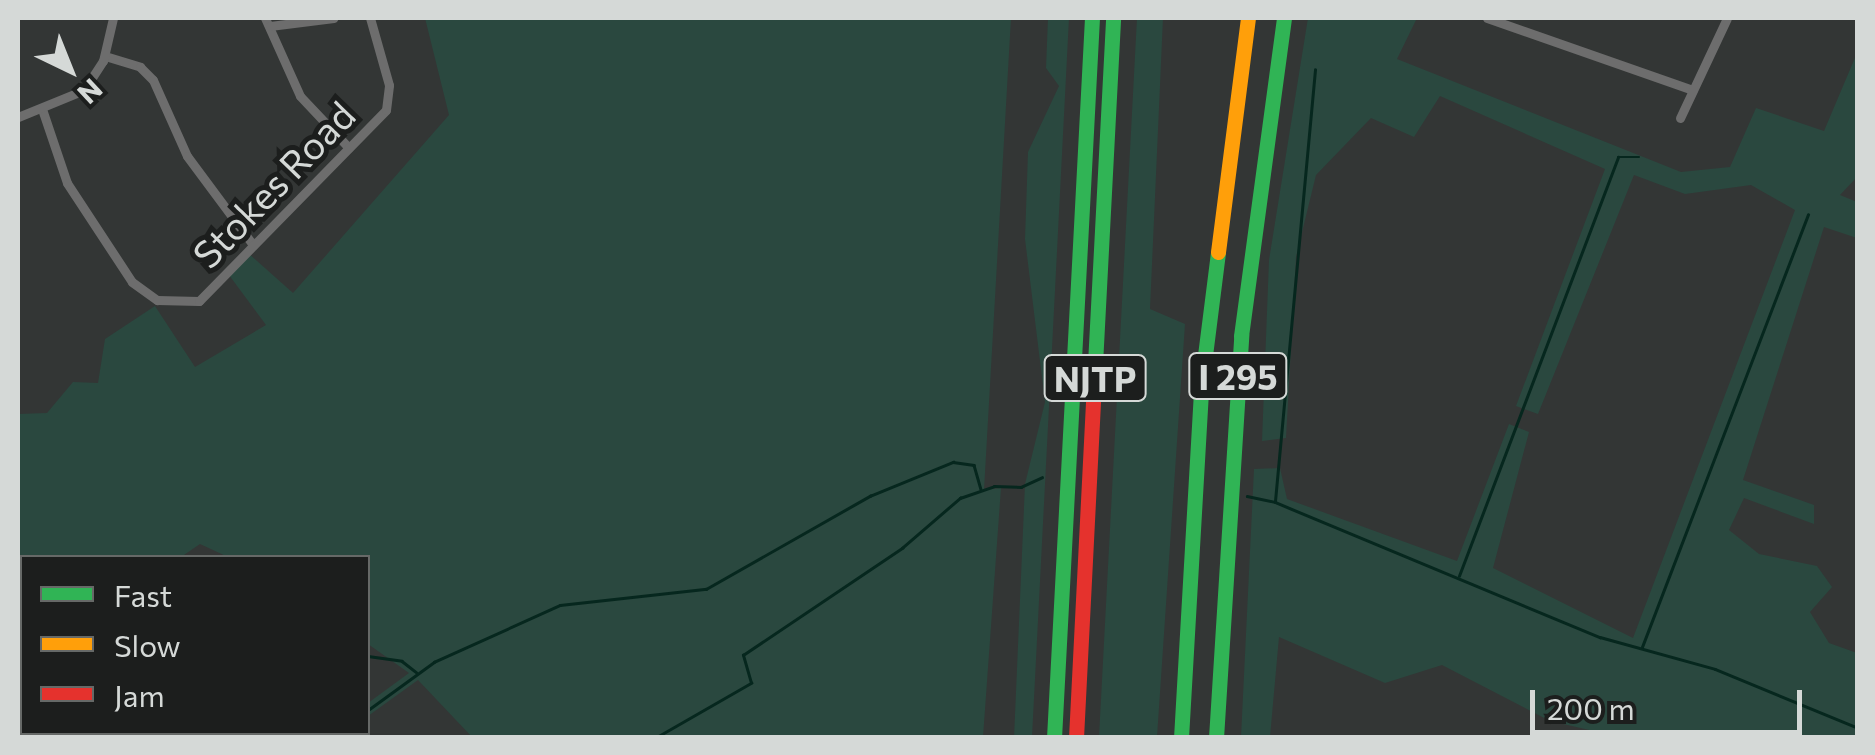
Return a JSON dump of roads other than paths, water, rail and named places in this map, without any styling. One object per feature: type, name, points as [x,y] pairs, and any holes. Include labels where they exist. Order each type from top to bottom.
[{"type":"highway","name":"NJTP","points":[[1054,738],[1092,18]]},
{"type":"highway","name":"NJTP","points":[[1076,738],[1113,18]]},
{"type":"highway","name":"I 295","points":[[1181,738],[1201,387],[1248,18]]},
{"type":"highway","name":"I 295","points":[[1216,738],[1243,317],[1284,18]]},
{"type":"street","points":[[18,117],[84,90],[105,56],[113,18]]},
{"type":"street","points":[[333,18],[268,22],[300,96],[349,148]]},
{"type":"street","name":"Stokes Road","points":[[42,109],[67,183],[126,274],[148,296],[175,304],[205,298],[389,102],[370,18]]},
{"type":"street","points":[[1488,18],[1693,90]]},
{"type":"street","points":[[1680,118],[1727,18]]},
{"type":"street","points":[[105,56],[140,67],[153,80],[187,156],[253,245]]},
{"type":"waterway","points":[[1275,501],[1315,70]]},
{"type":"waterway","points":[[1459,576],[1618,157],[1639,157]]},
{"type":"waterway","points":[[1642,647],[1808,215]]},
{"type":"waterway","points":[[370,709],[434,662],[560,605],[706,589],[870,496],[953,462],[974,465],[981,489]]},
{"type":"waterway","points":[[655,738],[751,683],[743,655],[902,548],[960,498],[994,486],[1021,487],[1042,477]]},
{"type":"waterway","points":[[1247,496],[1275,502],[1600,637],[1715,669],[1858,728]]},
{"type":"waterway","points":[[370,656],[402,661],[416,672]]},
{"type":"waterway","points":[[324,738],[328,735]]}]
